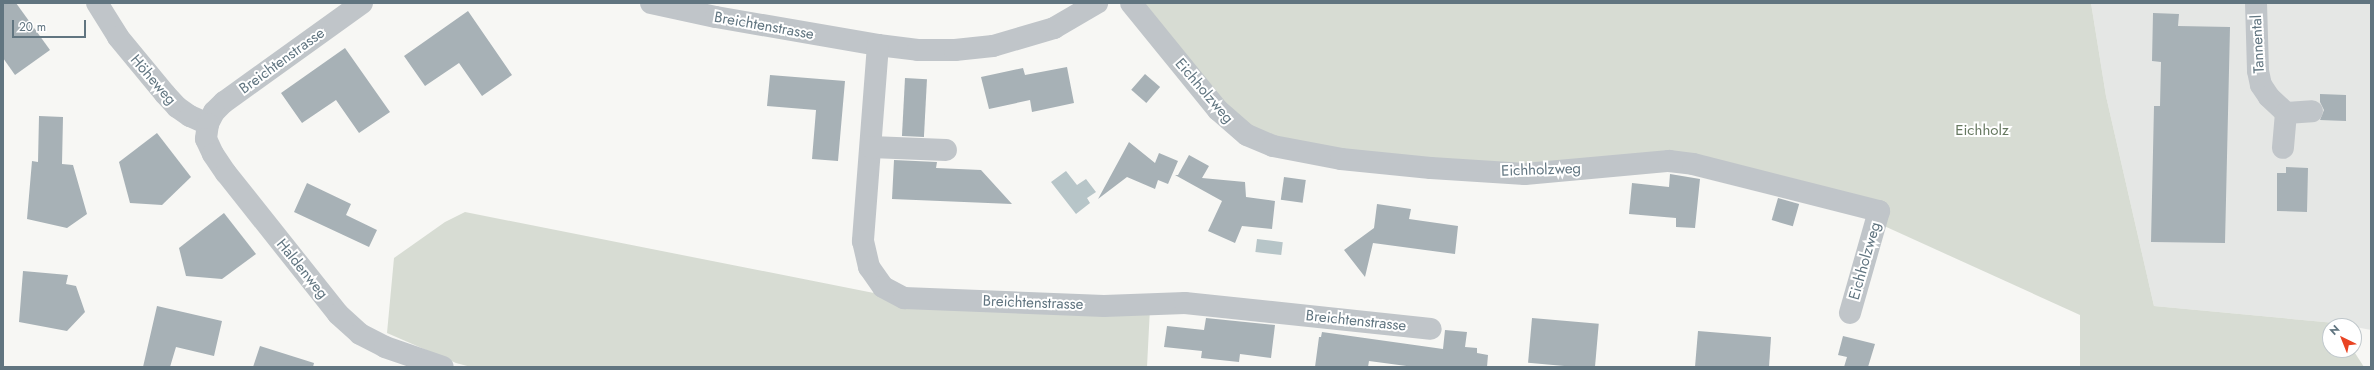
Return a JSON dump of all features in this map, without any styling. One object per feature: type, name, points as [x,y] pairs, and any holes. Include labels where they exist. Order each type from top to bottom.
[{"type":"street","name":"Höheweg","points":[[97,3],[118,37],[165,94],[177,107],[190,116],[208,124]]},
{"type":"street","name":"Breichtenstrasse","points":[[208,124],[214,112],[224,102],[362,3]]},
{"type":"street","name":"Breichtenstrasse","points":[[651,3],[716,17],[878,45],[918,50],[955,50],[993,46],[1054,28],[1097,3]]},
{"type":"street","name":"Eichholzweg","points":[[1132,3],[1218,110],[1247,135],[1273,146],[1341,159],[1431,168],[1525,174],[1669,161],[1693,164],[1879,211],[1850,313]]},
{"type":"street","name":"Tannental","points":[[2256,3],[2258,71],[2261,85],[2269,97],[2286,113]]},
{"type":"street","name":"Breichtenstrasse","points":[[878,45],[863,241],[869,267],[883,287],[904,298],[1104,306],[1185,303],[1431,329]]},
{"type":"street","points":[[2283,148],[2286,113],[2312,111]]},
{"type":"street","name":"Haldenweg","points":[[208,124],[206,139],[213,154],[338,314],[360,334],[386,347],[443,367]]},
{"type":"street","points":[[871,147],[946,150]]},
{"type":"shaded area","points":[[2091,3],[2371,3],[2371,330],[2362,328],[2362,318],[2322,318],[2322,322],[2154,306],[2106,96]]},
{"type":"shaded area","points":[[1066,171],[1077,185],[1086,179],[1096,192],[1087,198],[1090,203],[1076,214],[1051,182]]},
{"type":"shaded area","points":[[1257,239],[1283,242],[1281,255],[1255,252]]},
{"type":"green space","name":"Eichholz","points":[[1138,3],[2091,3],[2106,96],[2154,306],[2322,322],[2322,358],[2358,358],[2364,367],[2080,367],[2080,315],[1838,205],[1673,163],[1470,170],[1261,138],[1223,109]]},
{"type":"green space","points":[[465,212],[904,299],[1150,308],[1147,367],[471,367],[456,363],[387,333],[394,258],[445,222]]},
{"type":"building","points":[[3,3],[16,3],[50,50],[15,75],[3,58]]},
{"type":"building","points":[[468,11],[512,75],[482,96],[459,63],[425,86],[404,56]]},
{"type":"building","points":[[2153,13],[2179,14],[2178,26],[2230,27],[2225,243],[2151,242],[2154,106],[2160,106],[2161,62],[2152,61]]},
{"type":"building","points":[[345,48],[390,112],[359,133],[336,100],[302,123],[281,93]]},
{"type":"building","points":[[1067,67],[1074,103],[1032,112],[1030,100],[989,109],[981,77],[1023,68],[1025,75]]},
{"type":"building","points":[[1145,74],[1160,87],[1146,103],[1131,90]]},
{"type":"building","points":[[770,75],[845,81],[838,161],[812,159],[816,110],[767,106]]},
{"type":"building","points":[[905,78],[927,79],[924,137],[902,136]]},
{"type":"building","points":[[2320,94],[2346,95],[2346,121],[2320,120],[2324,110],[2320,102]]},
{"type":"building","points":[[39,116],[63,117],[62,164],[73,165],[87,214],[67,228],[27,219],[32,161],[38,162]]},
{"type":"building","points":[[157,133],[191,177],[162,205],[130,203],[119,162]]},
{"type":"building","points":[[1129,142],[1155,163],[1159,153],[1178,161],[1168,184],[1158,180],[1155,189],[1127,177],[1098,199]]},
{"type":"building","points":[[1189,155],[1209,166],[1202,178],[1245,182],[1246,197],[1275,201],[1272,229],[1242,226],[1235,243],[1208,231],[1222,201],[1175,175],[1178,175]]},
{"type":"building","points":[[894,160],[937,162],[936,168],[981,170],[1012,204],[892,199]]},
{"type":"building","points":[[2286,167],[2308,168],[2307,212],[2277,211],[2277,173],[2286,173]]},
{"type":"building","points":[[1670,174],[1700,179],[1695,228],[1676,227],[1676,218],[1629,214],[1632,183],[1669,187]]},
{"type":"building","points":[[1284,177],[1306,180],[1303,203],[1281,200]]},
{"type":"building","points":[[307,183],[351,204],[346,215],[377,230],[369,247],[294,212]]},
{"type":"building","points":[[1778,198],[1799,204],[1793,226],[1772,220]]},
{"type":"building","points":[[1377,204],[1411,209],[1409,219],[1458,226],[1455,254],[1373,243],[1365,277],[1344,250],[1374,228]]},
{"type":"building","points":[[224,213],[256,254],[222,279],[186,276],[179,248]]},
{"type":"building","points":[[23,271],[68,275],[66,284],[76,286],[85,312],[67,331],[19,322]]},
{"type":"building","points":[[157,306],[222,321],[214,356],[176,347],[170,367],[143,367]]},
{"type":"building","points":[[1206,318],[1275,325],[1271,358],[1240,354],[1239,362],[1201,358],[1202,351],[1164,347],[1167,326],[1204,330]]},
{"type":"building","points":[[1532,318],[1599,324],[1595,367],[1528,363]]},
{"type":"building","points":[[1445,330],[1467,332],[1465,347],[1477,348],[1477,353],[1488,355],[1487,367],[1414,367],[1369,361],[1368,367],[1315,367],[1319,337],[1321,337],[1322,332],[1443,349]]},
{"type":"building","points":[[1698,331],[1771,337],[1769,367],[1695,367]]},
{"type":"building","points":[[1843,336],[1875,344],[1868,367],[1844,367],[1847,357],[1838,355]]},
{"type":"building","points":[[260,346],[314,363],[313,367],[253,367]]}]
